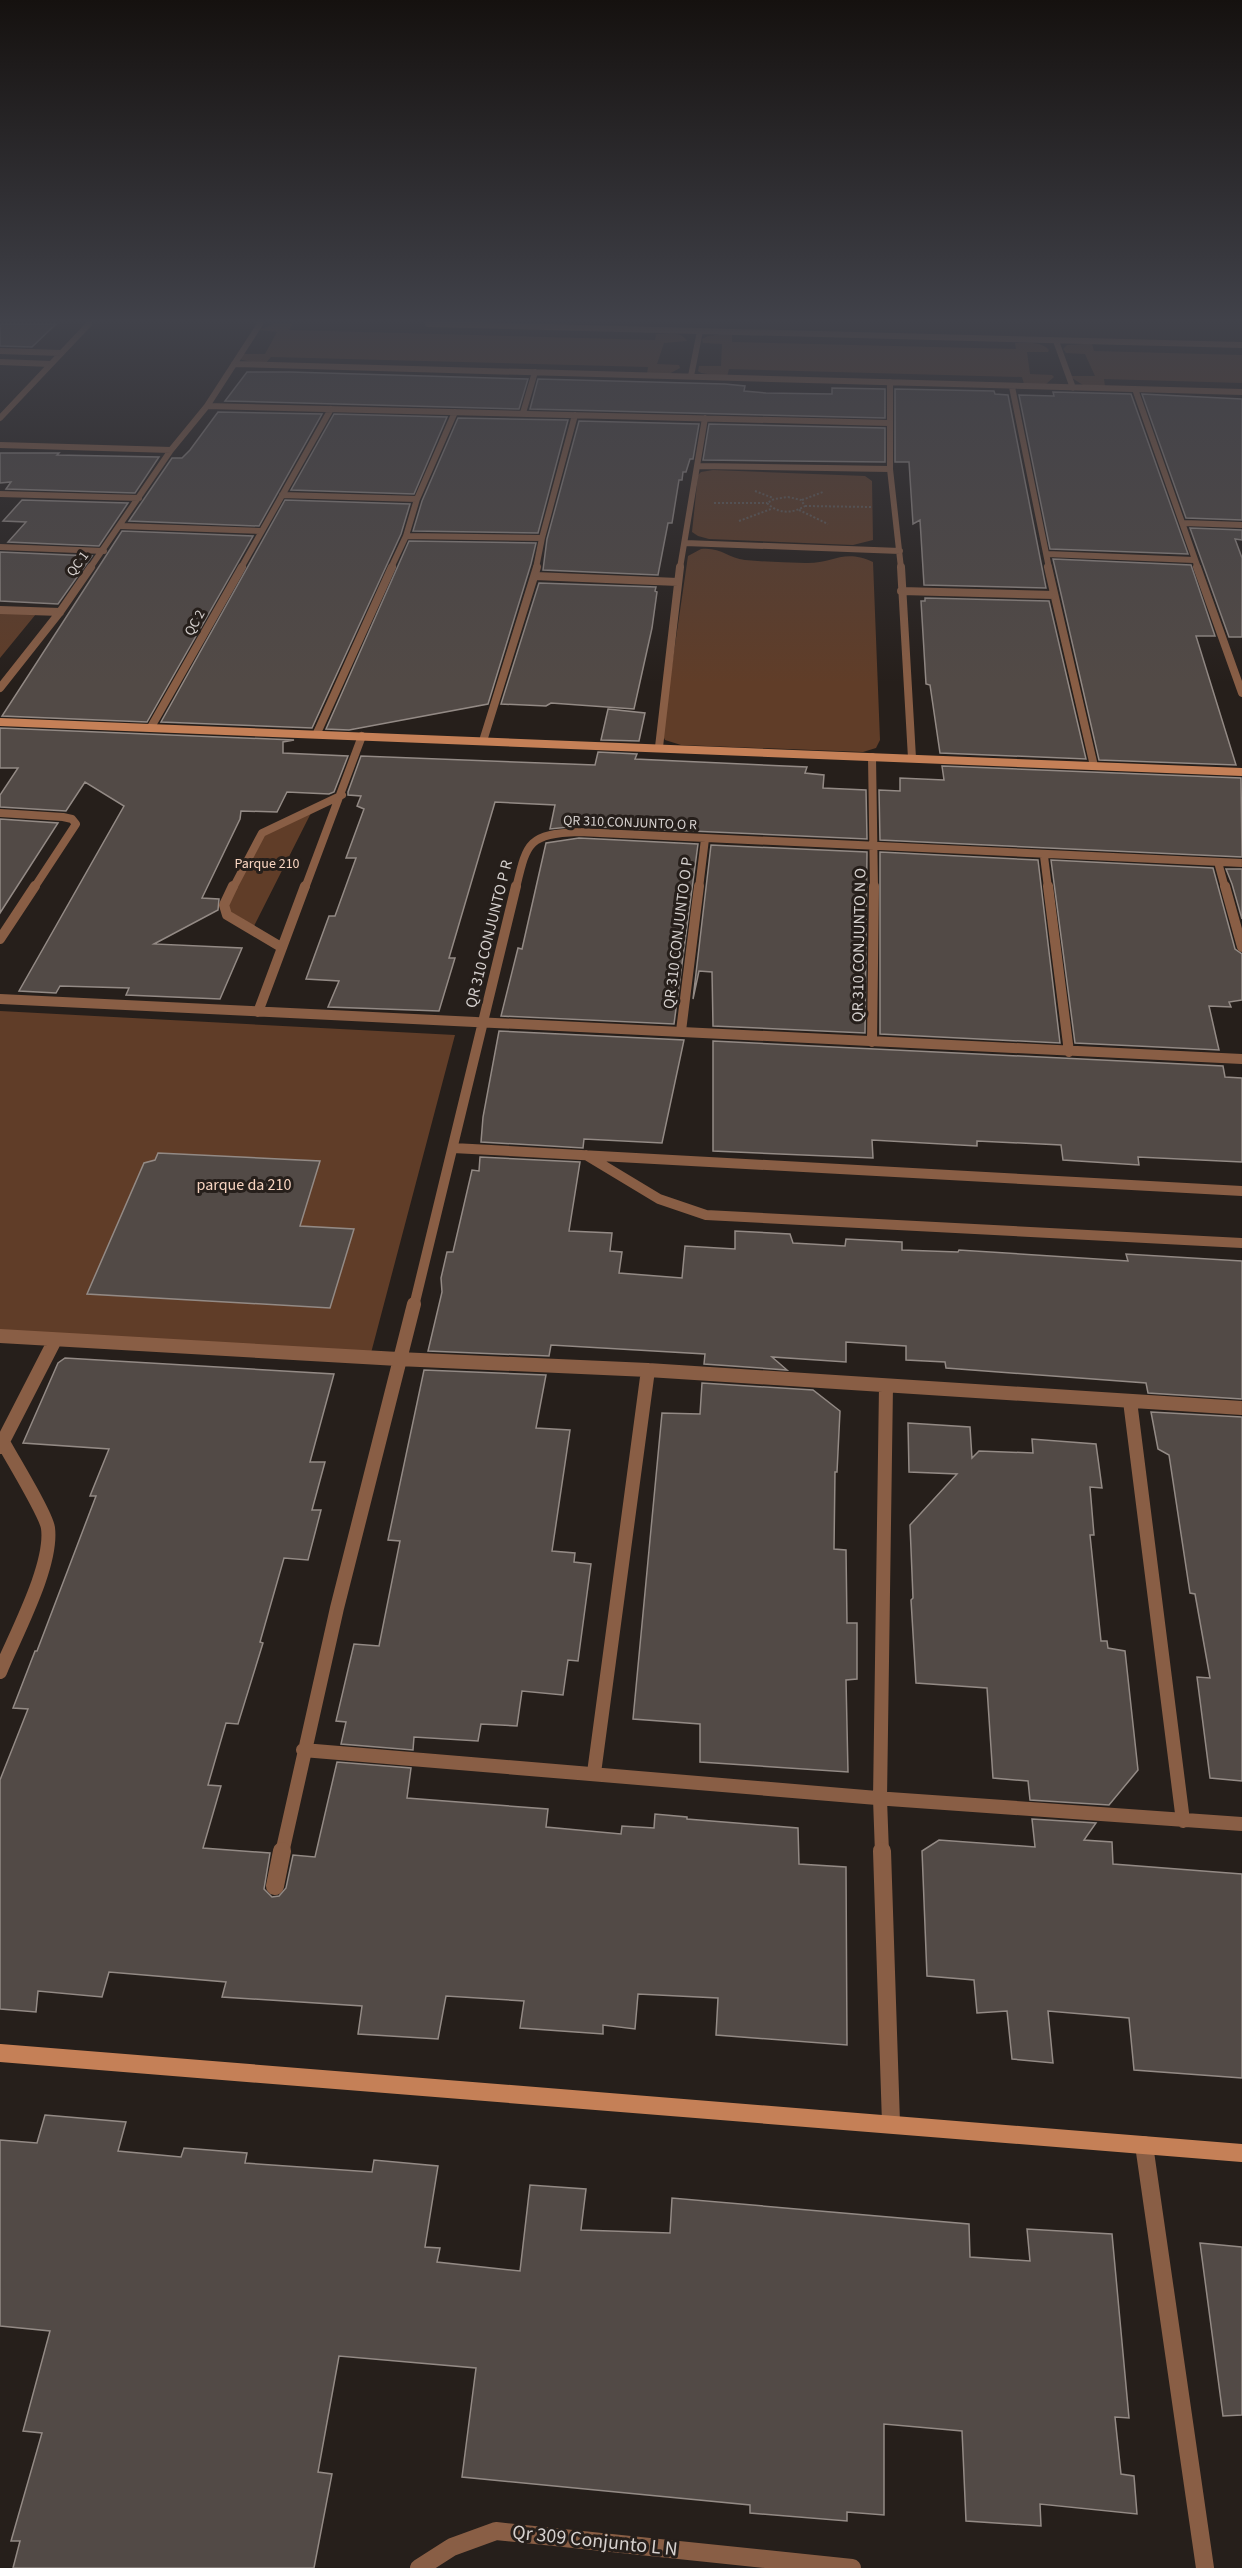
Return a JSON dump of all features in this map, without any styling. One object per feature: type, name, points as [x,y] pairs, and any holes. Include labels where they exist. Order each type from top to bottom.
[{"type":"street","name":"QC 1","points":[[0,688],[60,612],[104,551],[176,444]]},
{"type":"street","name":"QC 2","points":[[152,727],[260,531],[311,444]]},
{"type":"street","points":[[317,734],[406,536],[417,499],[441,444]]},
{"type":"street","points":[[483,741],[535,576],[542,538],[567,444]]},
{"type":"street","points":[[659,747],[678,582],[702,444]]},
{"type":"street","points":[[889,444],[890,469],[900,551],[912,758]]},
{"type":"street","points":[[1024,444],[1054,595],[1094,766]]},
{"type":"street","points":[[1155,444],[1242,693]]},
{"type":"street","points":[[0,445],[171,450]]},
{"type":"street","points":[[699,465],[890,469]]},
{"type":"street","points":[[0,494],[139,498]]},
{"type":"street","points":[[282,495],[417,499]]},
{"type":"street","points":[[1184,524],[1242,525]]},
{"type":"street","points":[[120,526],[260,531]]},
{"type":"street","points":[[406,536],[542,538]]},
{"type":"street","points":[[685,543],[900,551]]},
{"type":"street","points":[[0,548],[104,551]]},
{"type":"street","points":[[1047,554],[1194,560]]},
{"type":"street","points":[[535,576],[678,582]]},
{"type":"street","points":[[901,591],[1054,595]]},
{"type":"street","points":[[0,610],[60,612]]},
{"type":"street","points":[[0,722],[1242,772]]},
{"type":"street","points":[[258,1012],[363,736]]},
{"type":"street","name":"QR 310 CONJUNTO N O","points":[[872,757],[875,847],[872,1042]]},
{"type":"street","points":[[281,947],[227,915],[224,905],[262,833],[342,795]]},
{"type":"street","points":[[0,813],[63,817],[72,819],[76,824],[0,939]]},
{"type":"street","name":"QR 310 CONJUNTO O R","points":[[525,851],[533,840],[555,833],[579,832],[1044,856],[1242,863]]},
{"type":"street","name":"QR 310 CONJUNTO O P","points":[[681,1031],[705,839]]},
{"type":"street","name":"QR 310 CONJUNTO P R","points":[[275,1886],[303,1750],[525,851]]},
{"type":"street","points":[[1044,856],[1070,1052]]},
{"type":"street","points":[[1218,862],[1242,947]]},
{"type":"street","points":[[0,999],[1242,1059]]},
{"type":"street","points":[[453,1148],[1242,1191]]},
{"type":"street","points":[[585,1154],[669,1206],[684,1212],[706,1215],[1242,1243]]},
{"type":"street","points":[[0,1336],[398,1359],[648,1370],[1242,1408]]},
{"type":"street","points":[[0,1672],[43,1569],[48,1548],[48,1526],[1,1445],[55,1340]]},
{"type":"street","points":[[594,1773],[648,1370]]},
{"type":"street","points":[[886,1386],[880,1799],[891,2123]]},
{"type":"street","points":[[1130,1401],[1183,1821]]},
{"type":"street","points":[[303,1750],[880,1799],[1242,1824]]},
{"type":"street","points":[[0,2053],[1242,2153]]},
{"type":"street","points":[[1144,2145],[1205,2568]]},
{"type":"street","name":"Qr 309 Conjunto L N","points":[[419,2568],[452,2547],[496,2530],[852,2568]]},
{"type":"path","points":[[708,502],[767,503],[774,499],[788,497],[801,500],[805,506]]},
{"type":"path","points":[[767,503],[772,509],[785,511],[799,510],[805,506],[872,507],[872,498]]},
{"type":"green space","points":[[713,470],[865,476],[872,481],[873,540],[853,545],[709,539],[698,536],[692,532],[698,475],[701,472]]},
{"type":"green space","points":[[701,549],[714,550],[752,561],[815,563],[854,556],[873,562],[880,740],[876,748],[863,752],[681,745],[665,740],[662,734],[688,556]]},
{"type":"green space","points":[[0,613],[36,614],[0,658]]},
{"type":"green space","name":"Parque 210","points":[[311,813],[254,926],[226,909],[262,836]]},
{"type":"green space","name":"parque da 210","points":[[0,1011],[455,1035],[371,1353],[0,1331]]},
{"type":"building","points":[[195,444],[305,444],[259,526],[129,521],[172,458],[182,458]]},
{"type":"building","points":[[317,444],[435,444],[414,494],[291,490]]},
{"type":"building","points":[[447,444],[562,444],[538,533],[413,531],[422,501]]},
{"type":"building","points":[[573,444],[696,444],[693,459],[690,459],[686,472],[683,472],[682,480],[679,480],[672,523],[668,523],[658,575],[543,570],[547,539]]},
{"type":"building","points":[[706,444],[885,444],[885,462],[703,460]]},
{"type":"building","points":[[895,444],[1018,444],[1046,588],[924,585],[920,520],[913,524],[909,462],[895,462]]},
{"type":"building","points":[[1029,444],[1149,444],[1188,554],[1050,549]]},
{"type":"building","points":[[1160,444],[1242,444],[1242,520],[1186,518]]},
{"type":"building","points":[[0,453],[159,457],[135,493],[6,489],[11,482],[0,483]]},
{"type":"building","points":[[22,500],[128,503],[99,546],[8,542],[26,522],[3,521]]},
{"type":"building","points":[[285,500],[410,504],[401,534],[312,728],[161,722]]},
{"type":"building","points":[[1190,528],[1242,530],[1242,540],[1235,539],[1242,558],[1242,637],[1229,637]]},
{"type":"building","points":[[122,531],[253,536],[147,722],[2,716]]},
{"type":"building","points":[[409,541],[536,543],[488,704],[349,730],[326,729]]},
{"type":"building","points":[[0,552],[92,556],[58,604],[0,601]]},
{"type":"building","points":[[1053,559],[1191,565],[1215,636],[1196,636],[1236,765],[1099,760]]},
{"type":"building","points":[[539,583],[656,587],[652,628],[634,709],[551,703],[546,706],[501,704]]},
{"type":"building","points":[[925,598],[1049,601],[1086,759],[940,753],[930,685],[926,684],[921,601],[925,601]]},
{"type":"building","points":[[608,709],[645,713],[639,741],[601,740]]},
{"type":"building","points":[[0,728],[294,740],[283,742],[283,753],[348,756],[334,792],[329,794],[287,792],[277,812],[241,811],[240,819],[202,898],[219,899],[218,910],[154,944],[242,948],[220,999],[126,995],[129,988],[60,986],[56,993],[19,991],[124,806],[85,782],[66,811],[0,807],[0,795],[18,768],[0,768]]},
{"type":"building","points":[[598,752],[637,754],[635,759],[807,767],[805,773],[824,775],[823,788],[866,790],[867,839],[579,826],[550,829],[555,805],[495,802],[449,958],[455,958],[439,1011],[328,1007],[339,981],[306,979],[329,916],[335,916],[356,858],[346,858],[364,809],[357,806],[361,796],[348,795],[348,792],[361,756],[595,765]]},
{"type":"building","points":[[942,766],[1241,778],[1242,857],[880,840],[879,790],[900,791],[900,778],[944,780]]},
{"type":"building","points":[[0,819],[58,823],[0,913]]},
{"type":"building","points":[[579,838],[698,844],[674,1024],[501,1016],[518,948],[522,949],[546,843]]},
{"type":"building","points":[[711,845],[867,852],[865,1033],[713,1026],[712,972],[699,971],[693,999]]},
{"type":"building","points":[[880,852],[1038,860],[1060,1043],[880,1034]]},
{"type":"building","points":[[1051,860],[1213,868],[1235,949],[1242,954],[1242,1000],[1229,1002],[1231,1007],[1209,1006],[1219,1050],[1075,1043]]},
{"type":"building","points":[[1226,869],[1242,869],[1242,919],[1232,884]]},
{"type":"building","points":[[499,1031],[684,1040],[662,1143],[584,1139],[583,1148],[481,1142],[483,1117]]},
{"type":"building","points":[[713,1041],[1223,1066],[1225,1077],[1242,1078],[1242,1162],[1138,1157],[1139,1165],[1063,1160],[1061,1145],[977,1141],[977,1146],[872,1140],[873,1158],[713,1151]]},
{"type":"building","points":[[158,1153],[320,1161],[300,1226],[354,1229],[330,1308],[87,1294],[144,1163],[155,1160]]},
{"type":"building","points":[[480,1157],[580,1162],[569,1231],[612,1233],[610,1251],[622,1252],[619,1273],[682,1278],[685,1246],[735,1249],[735,1231],[790,1234],[793,1243],[845,1246],[846,1239],[902,1242],[902,1250],[958,1252],[959,1250],[1128,1261],[1126,1254],[1242,1261],[1242,1399],[1148,1393],[1146,1383],[946,1368],[945,1362],[906,1360],[906,1346],[846,1342],[846,1362],[772,1357],[787,1370],[704,1364],[705,1354],[551,1345],[549,1356],[428,1351],[442,1292],[441,1278],[447,1252],[453,1252],[472,1170],[479,1171]]},
{"type":"building","points":[[65,1358],[334,1374],[310,1462],[325,1462],[312,1510],[321,1510],[308,1560],[284,1558],[260,1642],[263,1643],[238,1724],[226,1723],[208,1785],[221,1786],[203,1848],[270,1853],[264,1889],[272,1897],[279,1896],[286,1888],[293,1855],[315,1857],[337,1762],[411,1768],[407,1798],[548,1809],[546,1827],[621,1834],[622,1826],[654,1828],[655,1814],[687,1817],[687,1819],[798,1828],[799,1864],[846,1867],[847,2045],[716,2035],[718,1998],[638,1994],[635,2029],[603,2025],[603,2034],[520,2028],[524,2001],[446,1996],[438,2039],[358,2034],[362,2006],[222,1997],[226,1982],[109,1972],[102,1997],[38,1991],[36,2012],[0,2009],[0,1780],[28,1709],[13,1708],[96,1496],[90,1496],[109,1449],[23,1443],[58,1363]]},
{"type":"building","points":[[424,1370],[546,1375],[536,1428],[570,1430],[552,1551],[575,1553],[574,1562],[591,1564],[578,1661],[568,1660],[563,1695],[522,1691],[517,1726],[481,1724],[478,1741],[414,1737],[413,1750],[341,1744],[346,1722],[336,1721],[354,1644],[379,1646],[400,1541],[388,1540]]},
{"type":"building","points":[[702,1383],[813,1390],[840,1411],[837,1472],[835,1472],[834,1549],[846,1550],[847,1623],[857,1623],[857,1679],[846,1680],[848,1772],[700,1762],[700,1724],[633,1719],[662,1413],[700,1414]]},
{"type":"building","points":[[1151,1412],[1242,1417],[1242,1781],[1210,1778],[1197,1677],[1210,1678],[1195,1594],[1190,1593],[1169,1455],[1158,1449]]},
{"type":"building","points":[[908,1423],[970,1427],[972,1458],[979,1451],[1033,1453],[1032,1439],[1096,1444],[1102,1488],[1090,1487],[1094,1535],[1090,1535],[1101,1641],[1107,1641],[1108,1648],[1125,1651],[1138,1770],[1109,1805],[1030,1800],[1028,1781],[993,1778],[987,1688],[916,1683],[911,1600],[913,1598],[910,1525],[957,1474],[909,1472]]},
{"type":"building","points":[[1032,1819],[1096,1823],[1084,1840],[1112,1842],[1113,1864],[1242,1874],[1242,2078],[1134,2070],[1129,2018],[1048,2011],[1053,2063],[1012,2059],[1007,2011],[977,2013],[974,1980],[927,1976],[922,1851],[939,1840],[1035,1847]]},
{"type":"building","points":[[45,2115],[126,2122],[118,2151],[181,2157],[184,2148],[247,2153],[245,2163],[372,2172],[374,2160],[438,2166],[425,2247],[440,2248],[437,2262],[520,2271],[530,2185],[586,2189],[581,2230],[670,2233],[672,2198],[969,2224],[970,2257],[1030,2261],[1027,2229],[1112,2234],[1129,2418],[1115,2417],[1121,2474],[1134,2476],[1137,2514],[1040,2504],[1041,2526],[966,2521],[962,2431],[884,2424],[884,2515],[847,2512],[847,2521],[750,2513],[750,2505],[462,2477],[476,2368],[339,2356],[318,2472],[332,2474],[314,2568],[13,2568],[20,2541],[11,2541],[42,2433],[23,2431],[50,2331],[0,2326],[0,2140],[37,2143]]},
{"type":"building","points":[[1200,2243],[1242,2247],[1242,2415],[1223,2416]]}]
